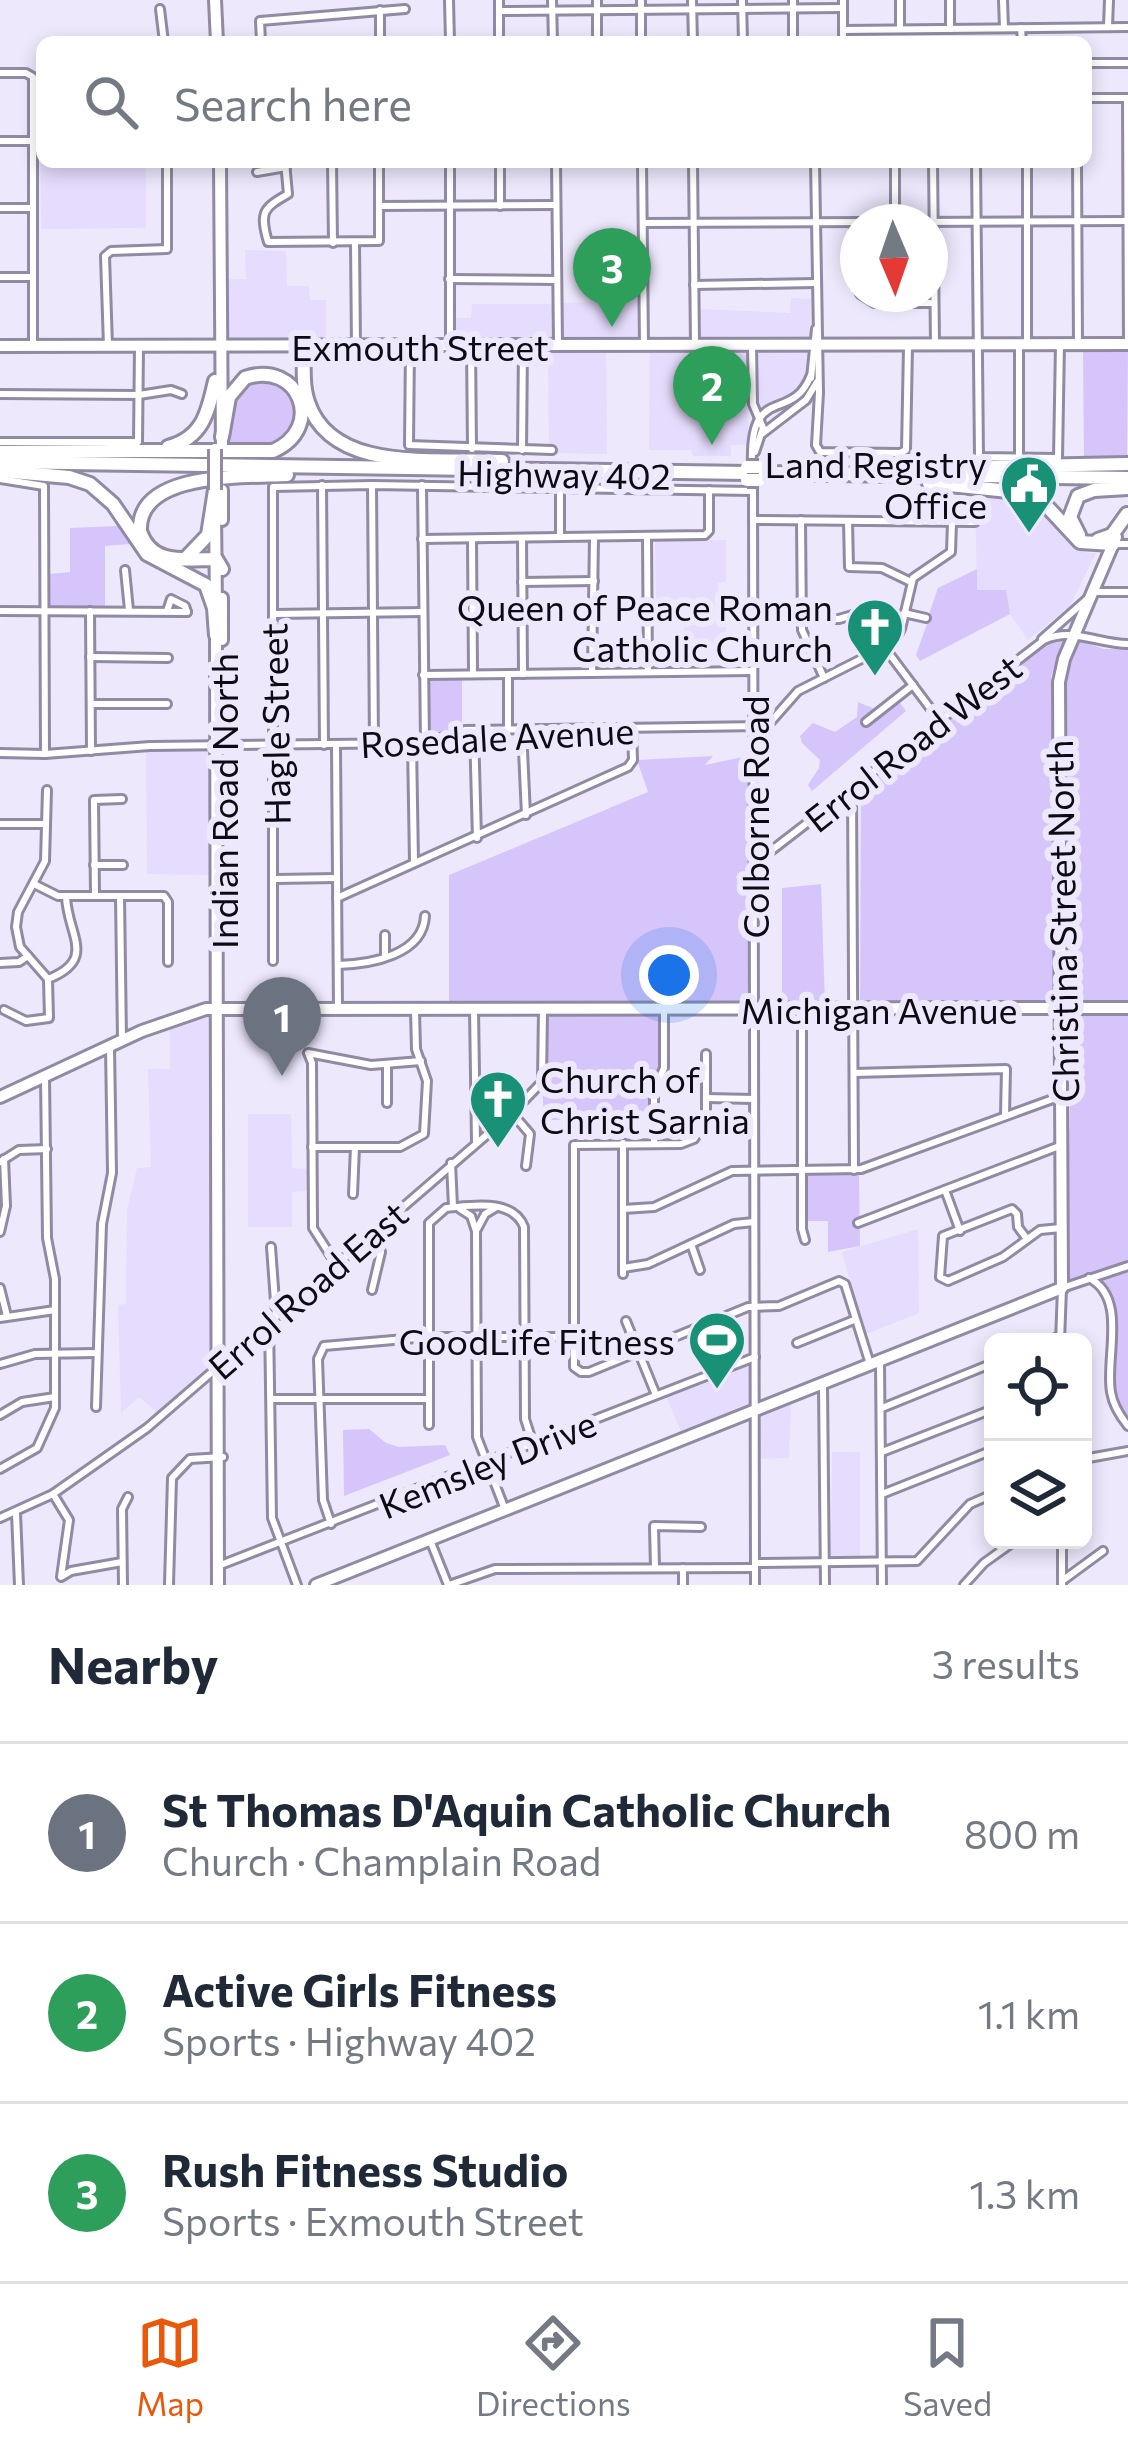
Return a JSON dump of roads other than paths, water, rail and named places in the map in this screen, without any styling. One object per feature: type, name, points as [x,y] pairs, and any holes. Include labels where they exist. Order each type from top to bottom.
[{"type":"highway","points":[[304,346],[308,406],[327,434],[339,442],[382,454],[533,464]]},
{"type":"highway","points":[[112,451],[273,452],[298,431],[302,413],[298,397],[274,376],[245,379],[229,397],[220,445]]},
{"type":"highway","points":[[0,465],[170,447],[191,438],[206,418],[214,380]]},
{"type":"highway","name":"Highway 402","points":[[0,465],[533,464],[753,476],[910,469],[1127,477]]},
{"type":"highway","points":[[0,465],[287,475],[753,476],[929,483],[1023,491],[1041,500],[1080,542],[1121,544]]},
{"type":"highway","points":[[0,465],[69,476],[96,487],[113,504],[137,544],[168,561],[219,562]]},
{"type":"highway","name":"Highway 402","points":[[0,465],[1127,477]]},
{"type":"highway","points":[[216,635],[206,585],[153,552],[140,534],[141,512],[156,494],[200,482],[287,475]]},
{"type":"highway","points":[[929,483],[1127,477]]},
{"type":"highway","points":[[1127,477],[1083,494],[1072,504],[1070,517],[1077,533],[1097,540],[1112,535],[1128,514]]},
{"type":"highway","points":[[168,561],[196,552],[206,540],[219,490]]},
{"type":"main road","points":[[212,0],[214,36]]},
{"type":"main road","name":"Indian Road North","points":[[217,168],[221,1585]]},
{"type":"main road","name":"Exmouth Street","points":[[0,346],[1128,344]]},
{"type":"main road","name":"Indian Road North","points":[[218,347],[214,380],[220,445]]},
{"type":"main road","name":"Christina Street North","points":[[1057,1290],[1063,1228],[1064,1096],[1059,694],[1062,666],[1093,592],[1121,544],[1128,514]]},
{"type":"main road","name":"Indian Road North","points":[[219,562],[221,1009]]},
{"type":"main road","points":[[184,1015],[212,1002],[218,978]]},
{"type":"main road","name":"Michigan Avenue","points":[[0,1097],[184,1015],[221,1009],[1128,1008]]},
{"type":"main road","points":[[316,1585],[1057,1290]]},
{"type":"street","points":[[449,0],[450,36]]},
{"type":"street","points":[[500,0],[500,36]]},
{"type":"street","points":[[552,0],[553,36]]},
{"type":"street","points":[[900,0],[901,29]]},
{"type":"street","points":[[950,0],[950,28]]},
{"type":"street","points":[[1004,0],[1004,28]]},
{"type":"street","points":[[1108,27],[1109,0]]},
{"type":"street","points":[[692,4],[693,36]]},
{"type":"street","points":[[742,4],[743,36]]},
{"type":"street","points":[[793,4],[793,36]]},
{"type":"street","points":[[500,11],[597,5],[843,4],[843,36]]},
{"type":"street","points":[[597,5],[597,36]]},
{"type":"street","points":[[641,5],[641,36]]},
{"type":"street","points":[[160,9],[163,36]]},
{"type":"street","points":[[261,36],[260,21],[405,9]]},
{"type":"street","points":[[380,10],[380,36]]},
{"type":"street","points":[[843,30],[1128,27]]},
{"type":"street","points":[[1022,28],[1022,36]]},
{"type":"street","points":[[1092,63],[1128,63]]},
{"type":"street","points":[[0,73],[31,74],[36,109]]},
{"type":"street","points":[[1092,98],[1127,98],[1128,344]]},
{"type":"street","points":[[33,346],[36,122]]},
{"type":"street","points":[[0,141],[33,141]]},
{"type":"street","points":[[109,346],[105,256],[111,251],[157,251],[168,246],[167,168]]},
{"type":"street","points":[[257,172],[271,168]]},
{"type":"street","points":[[285,168],[288,194],[265,208],[267,241],[379,242],[379,168]]},
{"type":"street","points":[[332,168],[332,243]]},
{"type":"street","points":[[450,168],[450,345]]},
{"type":"street","points":[[500,168],[500,206]]},
{"type":"street","points":[[556,168],[558,346]]},
{"type":"street","points":[[642,168],[644,347]]},
{"type":"street","points":[[693,168],[695,347]]},
{"type":"street","points":[[815,168],[818,450],[906,450],[908,345]]},
{"type":"street","points":[[895,168],[895,204]]},
{"type":"street","points":[[933,168],[934,204]]},
{"type":"street","points":[[976,168],[979,457],[1058,458],[1060,344]]},
{"type":"street","points":[[1019,458],[1027,168]]},
{"type":"street","points":[[1077,168],[1078,344]]},
{"type":"street","points":[[380,206],[556,205]]},
{"type":"street","points":[[0,208],[33,208]]},
{"type":"street","points":[[948,222],[1128,221]]},
{"type":"street","points":[[643,223],[840,222]]},
{"type":"street","points":[[355,243],[356,346]]},
{"type":"street","points":[[0,277],[33,277]]},
{"type":"street","points":[[449,280],[556,280]]},
{"type":"street","points":[[694,285],[815,284]]},
{"type":"street","points":[[934,312],[934,345]]},
{"type":"street","points":[[472,345],[472,448]]},
{"type":"street","points":[[0,442],[137,442],[140,346]]},
{"type":"street","points":[[410,346],[410,445],[552,450]]},
{"type":"street","points":[[522,450],[523,346]]},
{"type":"street","points":[[752,346],[756,420]]},
{"type":"street","points":[[761,436],[800,405],[815,377]]},
{"type":"street","points":[[756,420],[769,407],[797,397],[815,377]]},
{"type":"street","points":[[0,394],[139,395],[171,390],[182,394]]},
{"type":"street","points":[[800,405],[818,409]]},
{"type":"street","name":"Colborne Road","points":[[753,476],[761,436],[756,420]]},
{"type":"street","name":"Colborne Road","points":[[755,1585],[750,1005],[756,420]]},
{"type":"street","points":[[0,465],[43,484],[45,754]]},
{"type":"street","points":[[323,745],[322,485],[710,490],[753,476]]},
{"type":"street","name":"Hagle Street","points":[[273,961],[273,488],[322,485]]},
{"type":"street","points":[[372,485],[374,744]]},
{"type":"street","points":[[422,485],[424,743]]},
{"type":"street","points":[[560,488],[560,537]]},
{"type":"street","points":[[422,539],[702,536],[709,531],[710,490]]},
{"type":"street","points":[[753,520],[975,522]]},
{"type":"street","points":[[802,520],[803,635],[824,678]]},
{"type":"street","points":[[848,521],[849,567],[882,568],[911,582]]},
{"type":"street","points":[[754,727],[770,725],[798,691],[896,639],[911,582],[921,570],[950,554],[952,522]]},
{"type":"street","points":[[647,536],[648,672]]},
{"type":"street","points":[[592,673],[594,537]]},
{"type":"street","points":[[472,538],[473,674]]},
{"type":"street","points":[[522,538],[523,674]]},
{"type":"street","points":[[125,570],[129,610]]},
{"type":"street","points":[[522,582],[594,580]]},
{"type":"street","points":[[1037,644],[1093,592],[1128,592]]},
{"type":"street","points":[[1086,609],[1090,634],[1114,644]]},
{"type":"street","points":[[802,619],[839,619],[865,610],[885,648],[939,720]]},
{"type":"street","points":[[0,611],[167,611]]},
{"type":"street","points":[[90,611],[91,751]]},
{"type":"street","points":[[273,614],[423,612]]},
{"type":"street","points":[[904,613],[926,618]]},
{"type":"street","name":"Errol Road West","points":[[754,864],[1037,644],[1056,634],[1075,634]]},
{"type":"street","points":[[1075,634],[1128,644]]},
{"type":"street","points":[[90,657],[168,658]]},
{"type":"street","points":[[423,675],[754,670]]},
{"type":"street","points":[[508,674],[508,730]]},
{"type":"street","points":[[866,722],[913,685]]},
{"type":"street","points":[[91,704],[167,704]]},
{"type":"street","name":"Rosedale Avenue","points":[[0,753],[412,744],[474,730],[754,727]]},
{"type":"street","points":[[338,898],[631,766],[632,728]]},
{"type":"street","points":[[522,729],[526,815]]},
{"type":"street","points":[[474,730],[477,838]]},
{"type":"street","points":[[412,744],[414,862]]},
{"type":"street","points":[[336,745],[338,1009]]},
{"type":"street","points":[[852,788],[854,1170]]},
{"type":"street","points":[[4,1010],[26,1021],[50,1018],[48,979],[17,941],[16,927],[18,912],[46,862],[47,790]]},
{"type":"street","points":[[94,896],[94,800],[122,799]]},
{"type":"street","points":[[0,824],[46,824]]},
{"type":"street","points":[[94,866],[122,865]]},
{"type":"street","points":[[275,879],[337,878]]},
{"type":"street","points":[[36,885],[66,896],[166,898],[168,962]]},
{"type":"street","points":[[48,979],[69,970],[76,960],[66,896]]},
{"type":"street","points":[[97,1407],[101,1224],[112,1166],[120,896]]},
{"type":"street","points":[[338,965],[385,955],[419,940],[425,916]]},
{"type":"street","points":[[385,955],[386,935]]},
{"type":"street","points":[[0,963],[20,962],[28,956]]},
{"type":"street","points":[[312,1147],[400,1147],[424,1134],[427,1081],[415,1042],[416,1009]]},
{"type":"street","points":[[474,1009],[476,1142]]},
{"type":"street","points":[[802,1009],[806,1240]]},
{"type":"street","name":"Errol Road East","points":[[0,1518],[53,1494],[147,1428],[512,1113],[542,1082],[542,1010]]},
{"type":"street","points":[[654,1143],[653,1091],[664,1068],[664,1010]]},
{"type":"street","points":[[337,1264],[313,1228],[312,1063],[308,1054],[387,1065],[421,1060]]},
{"type":"street","points":[[706,1054],[705,1126],[696,1138],[681,1144],[574,1145],[575,1370],[589,1372],[755,1306],[779,1306],[841,1281],[875,1362],[882,1408],[882,1585]]},
{"type":"street","points":[[387,1065],[387,1103]]},
{"type":"street","points":[[854,1072],[1006,1069],[1005,1115]]},
{"type":"street","points":[[0,1469],[40,1445],[53,1418],[55,1310],[47,1238],[45,1076]]},
{"type":"street","points":[[623,1209],[651,1208],[730,1172],[854,1170],[1064,1096]]},
{"type":"street","points":[[706,1098],[754,1099]]},
{"type":"street","points":[[512,1113],[530,1134],[526,1166]]},
{"type":"street","points":[[623,1143],[623,1271],[734,1224],[754,1222]]},
{"type":"street","points":[[858,1223],[1063,1145]]},
{"type":"street","points":[[353,1193],[355,1147]]},
{"type":"street","points":[[0,1232],[7,1200],[2,1160],[19,1150],[47,1149]]},
{"type":"street","points":[[451,1162],[453,1207]]},
{"type":"street","points":[[944,1189],[960,1231]]},
{"type":"street","points":[[453,1207],[471,1216],[476,1231],[477,1437],[505,1511]]},
{"type":"street","points":[[429,1425],[428,1227],[439,1211],[453,1207],[499,1207],[516,1213],[524,1227],[525,1420],[533,1444]]},
{"type":"street","points":[[476,1231],[484,1214],[499,1207]]},
{"type":"street","points":[[1027,1239],[1012,1209],[941,1238],[939,1276],[943,1280],[1003,1257],[1040,1230],[1063,1228]]},
{"type":"street","points":[[372,1291],[381,1252],[374,1233]]},
{"type":"street","points":[[691,1244],[700,1270]]},
{"type":"street","points":[[271,1246],[272,1518],[297,1585]]},
{"type":"street","points":[[1057,1290],[1128,1266]]},
{"type":"street","points":[[1089,1278],[1110,1298],[1111,1392],[1128,1426]]},
{"type":"street","points":[[0,1288],[4,1317],[55,1310]]},
{"type":"street","name":"Christina Street North","points":[[1057,1290],[1060,1333]]},
{"type":"street","points":[[796,1343],[854,1320]]},
{"type":"street","points":[[626,1321],[656,1395]]},
{"type":"street","points":[[332,1524],[323,1499],[318,1359],[329,1343],[573,1337]]},
{"type":"street","points":[[0,1364],[29,1355],[97,1353]]},
{"type":"street","name":"Kemsley Drive","points":[[221,1566],[755,1357]]},
{"type":"street","points":[[882,1408],[984,1368]]},
{"type":"street","points":[[822,1384],[825,1585]]},
{"type":"street","points":[[0,1414],[22,1402],[55,1397]]},
{"type":"street","points":[[272,1399],[428,1399]]},
{"type":"street","points":[[882,1453],[984,1412]]},
{"type":"street","points":[[1092,1458],[1128,1451]]},
{"type":"street","points":[[882,1494],[984,1454]]},
{"type":"street","points":[[169,1585],[172,1478],[190,1459],[220,1457]]},
{"type":"street","points":[[53,1494],[69,1520],[61,1577],[70,1571],[122,1562]]},
{"type":"street","points":[[123,1585],[122,1509],[128,1497]]},
{"type":"street","points":[[430,1540],[448,1585],[495,1568],[910,1563],[924,1557],[970,1504],[984,1498]]},
{"type":"street","points":[[16,1513],[19,1585]]},
{"type":"street","points":[[655,1568],[654,1526],[701,1527]]},
{"type":"street","points":[[964,1585],[1003,1549]]},
{"type":"street","points":[[1062,1549],[1062,1583]]},
{"type":"street","points":[[1062,1583],[1103,1551]]},
{"type":"street","points":[[683,1568],[683,1585]]},
{"type":"place","name":"Rush Fitness Studio","points":[[612,327]]},
{"type":"place","name":"Active Girls Fitness","points":[[712,445]]},
{"type":"place","name":"Land Registry Office","points":[[1029,535]]},
{"type":"place","name":"Queen of Peace Roman Catholic Church","points":[[875,678]]},
{"type":"place","name":"St Thomas D'Aquin Catholic Church","points":[[282,1076]]},
{"type":"place","name":"Church of Christ Sarnia","points":[[498,1150]]},
{"type":"place","name":"GoodLife Fitness","points":[[717,1391]]}]
